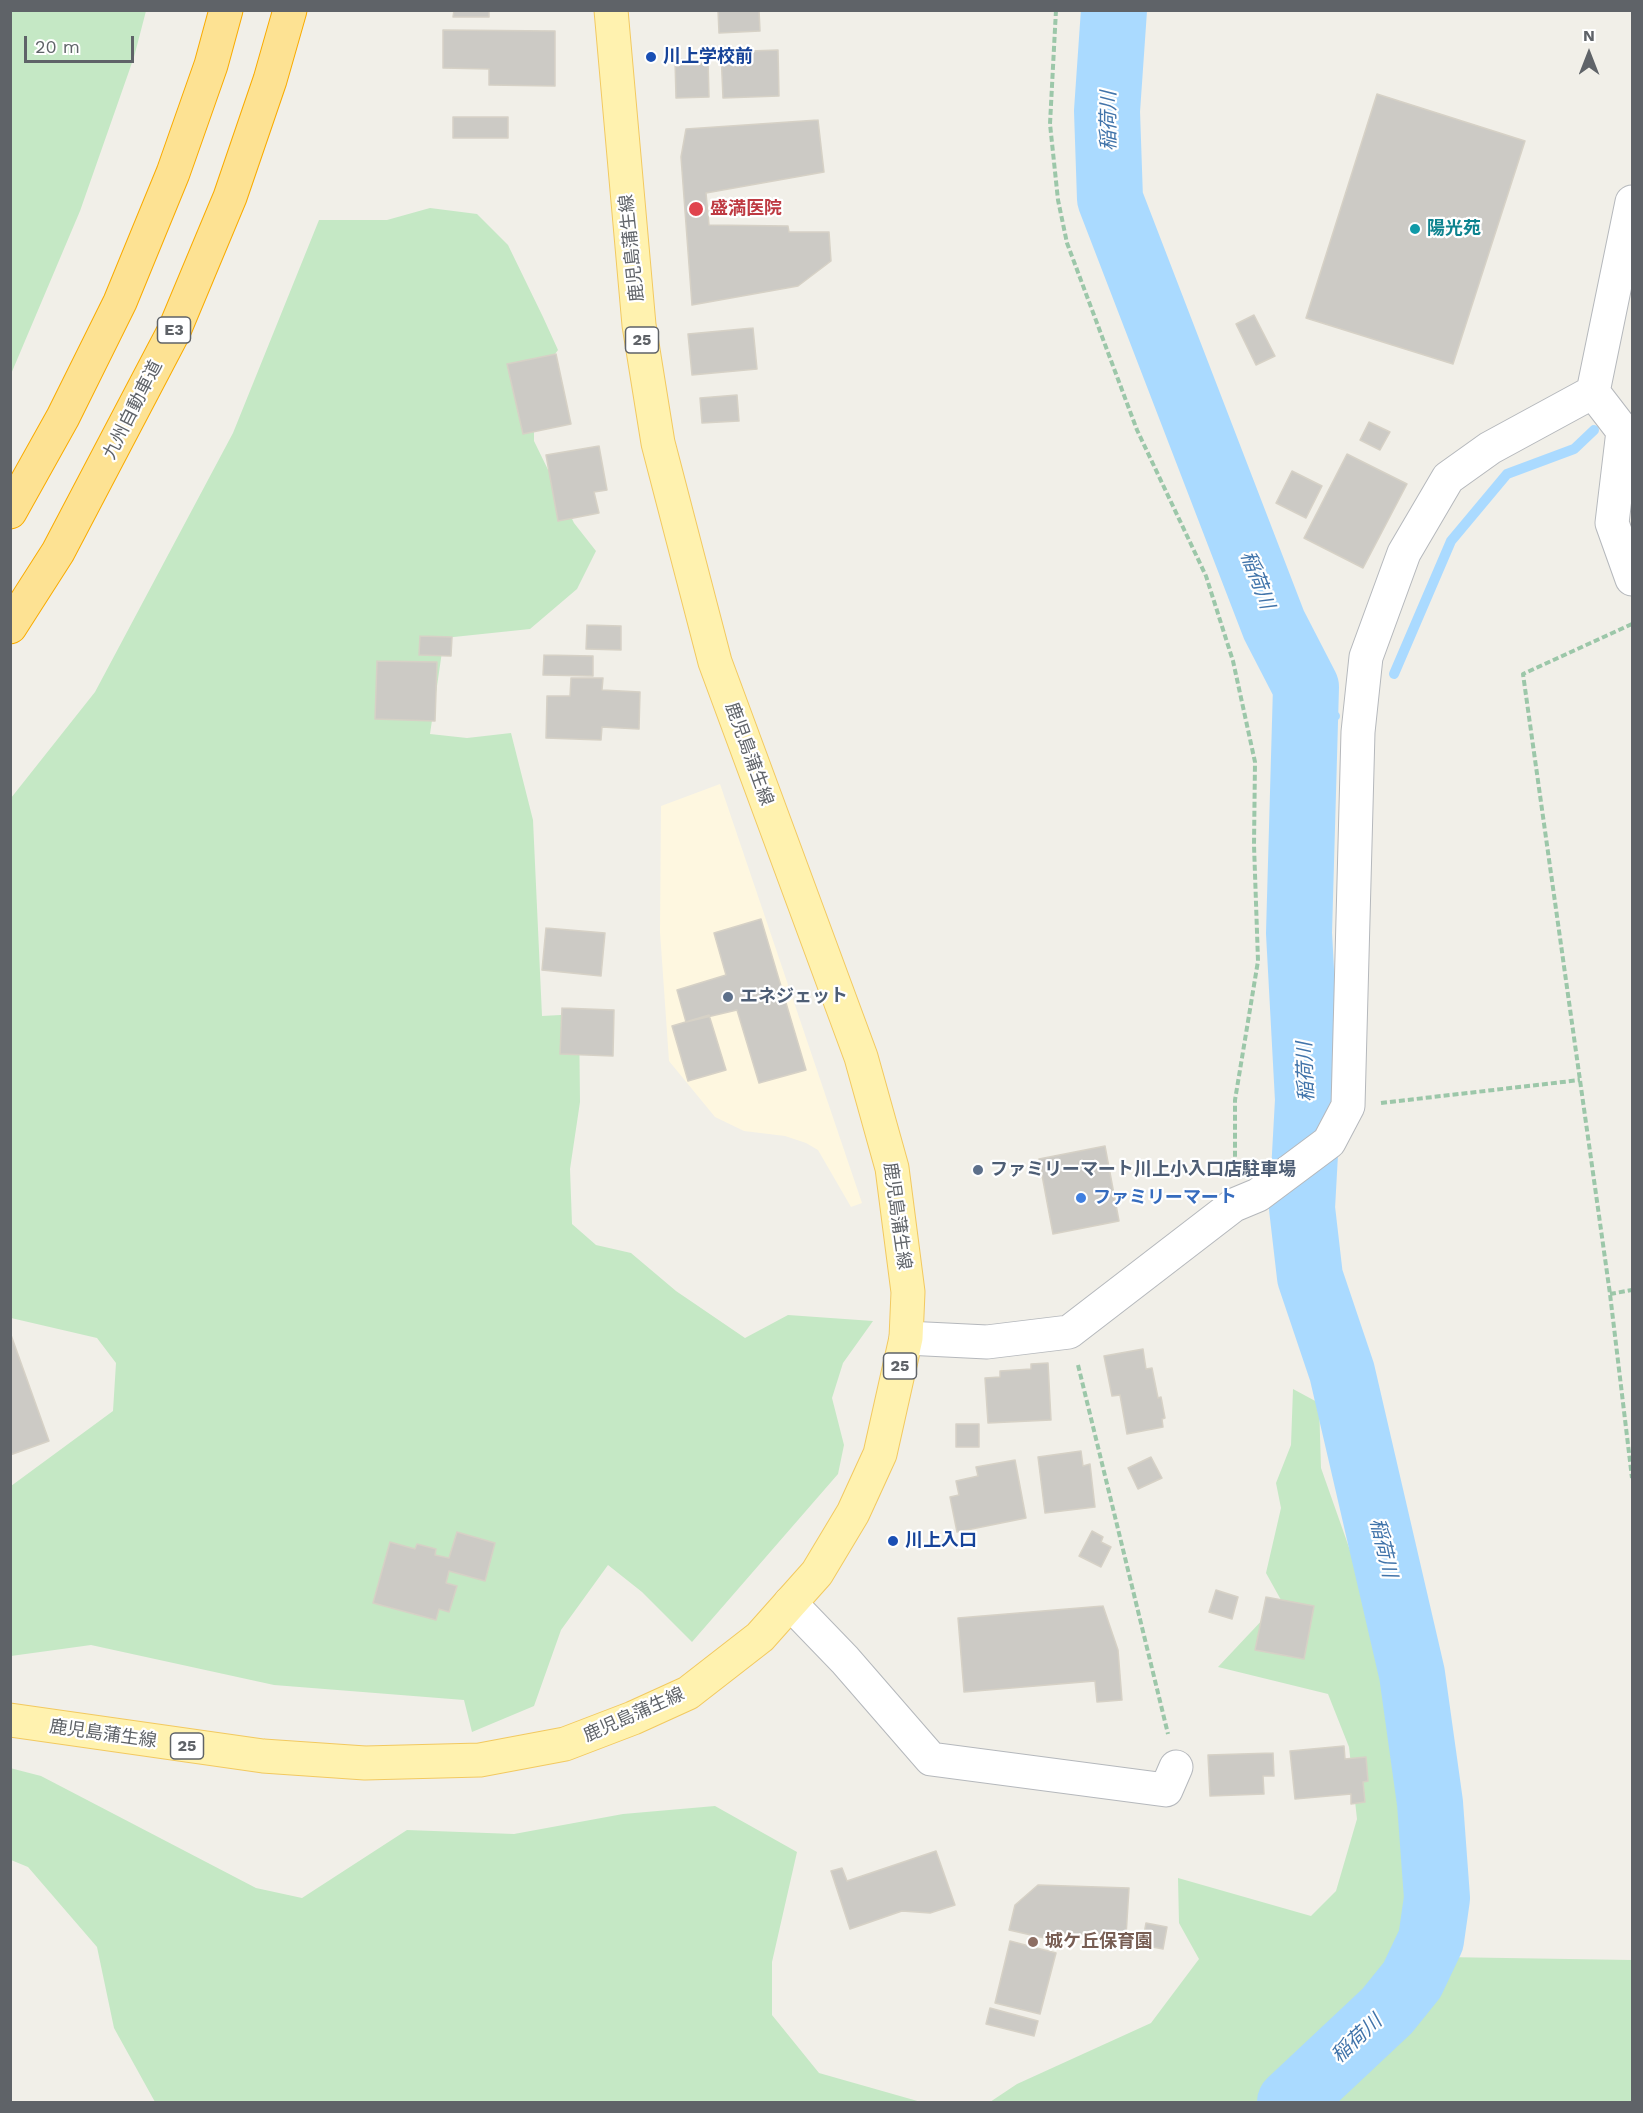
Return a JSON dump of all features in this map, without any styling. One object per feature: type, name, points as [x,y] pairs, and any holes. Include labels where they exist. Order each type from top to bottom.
[{"type":"highway","points":[[10,512],[63,417],[120,302],[173,173],[212,65],[226,10]]},
{"type":"highway","name":"九州自動車道","points":[[10,627],[58,552],[174,331],[230,197],[270,80],[290,10]]},
{"type":"main road","name":"鹿児島蒲生線","points":[[10,1720],[263,1756],[365,1763],[480,1760],[565,1744],[633,1718],[688,1693],[760,1637],[817,1574],[854,1514],[880,1454],[906,1338],[908,1292],[892,1168],[861,1057],[715,663],[658,443],[639,324],[611,10]]},
{"type":"street","points":[[906,1338],[987,1342],[1070,1332],[1246,1200],[1329,1142],[1348,1106],[1358,732],[1366,657],[1404,554],[1448,478],[1490,448],[1593,392],[1632,202]]},
{"type":"street","points":[[1593,392],[1623,430],[1612,523],[1632,579]]},
{"type":"street","points":[[790,1603],[845,1660],[931,1759],[1166,1790],[1176,1767]]},
{"type":"path","points":[[1056,10],[1050,124],[1058,200],[1067,243],[1137,430],[1206,576],[1233,661],[1255,762],[1254,845],[1258,961],[1235,1100],[1246,1200]]},
{"type":"path","points":[[1632,624],[1523,674],[1610,1294],[1632,1478]]},
{"type":"path","points":[[1348,1106],[1580,1080]]},
{"type":"path","points":[[1610,1294],[1632,1290]]},
{"type":"path","points":[[1070,1332],[1176,1767]]},
{"type":"shaded area","name":"エネジェット","points":[[720,784],[862,1203],[851,1207],[818,1150],[785,1136],[744,1131],[715,1117],[669,1061],[660,932],[661,806]]},
{"type":"green space","points":[[11,10],[146,11],[134,57],[80,211],[11,374]]},
{"type":"green space","points":[[430,208],[477,214],[508,245],[543,317],[558,350],[534,382],[534,441],[574,523],[596,551],[577,589],[530,629],[444,638],[430,734],[467,738],[511,733],[533,820],[542,1016],[579,1014],[580,1102],[570,1169],[572,1224],[596,1245],[631,1253],[676,1291],[745,1338],[788,1315],[873,1321],[843,1363],[832,1398],[844,1445],[838,1474],[692,1642],[642,1592],[608,1565],[561,1630],[534,1706],[472,1732],[464,1700],[274,1685],[91,1645],[11,1656],[11,1486],[113,1411],[116,1363],[97,1338],[11,1318],[11,798],[95,692],[233,433],[319,220],[387,220]]},
{"type":"green space","points":[[1293,1389],[1319,1403],[1321,1468],[1352,1556],[1430,1651],[1455,1806],[1457,1921],[1443,1957],[1632,1960],[1632,2102],[990,2102],[1017,2084],[1151,2023],[1199,1959],[1179,1923],[1178,1878],[1311,1916],[1336,1891],[1357,1819],[1349,1747],[1328,1694],[1218,1667],[1281,1600],[1266,1573],[1281,1508],[1276,1483],[1291,1445]]},
{"type":"green space","points":[[10,1768],[41,1776],[256,1888],[302,1898],[407,1830],[514,1834],[623,1814],[715,1806],[797,1852],[772,1962],[772,2015],[819,2073],[921,2102],[155,2102],[114,2028],[97,1947],[28,1867],[11,1860]]},
{"type":"building","points":[[454,10],[489,10],[489,17],[453,17]]},
{"type":"building","points":[[718,10],[759,10],[760,31],[719,33]]},
{"type":"building","points":[[443,30],[555,31],[555,86],[489,85],[489,69],[443,68]]},
{"type":"building","points":[[778,50],[779,96],[723,98],[721,52]]},
{"type":"building","points":[[675,59],[708,59],[709,97],[676,98]]},
{"type":"building","name":"陽光苑","points":[[1377,94],[1525,141],[1453,364],[1306,318]]},
{"type":"building","points":[[453,117],[508,117],[508,138],[453,138]]},
{"type":"building","name":"盛満医院","points":[[818,120],[824,172],[706,193],[709,225],[788,226],[789,232],[829,232],[831,261],[798,286],[692,305],[681,157],[686,129]]},
{"type":"building","points":[[1254,315],[1275,356],[1256,365],[1236,324]]},
{"type":"building","points":[[753,328],[757,369],[692,375],[688,334]]},
{"type":"building","points":[[556,354],[571,424],[523,434],[507,364]]},
{"type":"building","points":[[737,395],[739,421],[702,423],[700,398]]},
{"type":"building","points":[[1369,422],[1390,432],[1380,450],[1360,440]]},
{"type":"building","points":[[599,446],[607,490],[594,492],[599,513],[558,521],[546,455]]},
{"type":"building","points":[[1347,454],[1407,484],[1363,568],[1304,538]]},
{"type":"building","points":[[1292,471],[1322,486],[1306,518],[1276,503]]},
{"type":"building","points":[[587,625],[621,626],[621,650],[586,649]]},
{"type":"building","points":[[420,636],[452,637],[451,656],[419,655]]},
{"type":"building","points":[[544,655],[593,656],[593,676],[543,675]]},
{"type":"building","points":[[377,661],[437,662],[435,721],[375,719]]},
{"type":"building","points":[[571,678],[603,678],[602,690],[640,692],[639,729],[602,727],[601,740],[546,738],[547,696],[570,696]]},
{"type":"building","points":[[761,919],[806,1070],[759,1083],[737,1010],[686,1022],[677,990],[726,975],[714,933]]},
{"type":"building","points":[[546,928],[605,933],[601,976],[542,970]]},
{"type":"building","points":[[562,1008],[614,1010],[613,1056],[560,1054]]},
{"type":"building","points":[[709,1015],[726,1070],[688,1081],[672,1026]]},
{"type":"building","name":"ファミリーマート","points":[[1105,1146],[1119,1221],[1053,1234],[1039,1159]]},
{"type":"building","points":[[10,1335],[49,1441],[10,1455]]},
{"type":"building","points":[[1143,1349],[1146,1369],[1152,1368],[1165,1418],[1162,1419],[1163,1427],[1127,1434],[1120,1395],[1112,1396],[1104,1356]]},
{"type":"building","points":[[1048,1363],[1051,1420],[988,1423],[985,1378],[1000,1377],[1000,1371],[1031,1369],[1031,1364]]},
{"type":"building","points":[[956,1424],[979,1424],[979,1447],[956,1447]]},
{"type":"building","points":[[1081,1451],[1083,1466],[1090,1464],[1095,1507],[1045,1513],[1038,1457]]},
{"type":"building","points":[[1151,1457],[1162,1478],[1138,1489],[1128,1468]]},
{"type":"building","points":[[1015,1460],[1026,1518],[957,1532],[950,1497],[959,1495],[956,1481],[978,1476],[976,1467]]},
{"type":"building","points":[[1092,1531],[1103,1537],[1101,1542],[1111,1547],[1101,1567],[1079,1556]]},
{"type":"building","points":[[457,1532],[495,1543],[485,1581],[449,1571],[446,1583],[457,1586],[449,1612],[439,1609],[436,1620],[373,1603],[390,1542],[415,1549],[417,1544],[436,1549],[435,1555],[449,1558]]},
{"type":"building","points":[[1216,1590],[1238,1597],[1232,1619],[1209,1612]]},
{"type":"building","points":[[1266,1597],[1314,1606],[1304,1659],[1255,1650]]},
{"type":"building","points":[[1103,1606],[1118,1650],[1122,1700],[1097,1702],[1095,1681],[964,1692],[958,1618]]},
{"type":"building","points":[[1344,1746],[1345,1759],[1366,1757],[1368,1781],[1363,1782],[1365,1802],[1351,1804],[1351,1794],[1295,1799],[1290,1751]]},
{"type":"building","points":[[1273,1753],[1274,1776],[1263,1776],[1264,1794],[1210,1796],[1208,1755]]},
{"type":"building","points":[[936,1851],[955,1905],[930,1913],[902,1911],[850,1929],[831,1871],[842,1868],[847,1881]]},
{"type":"building","points":[[1038,1885],[1129,1888],[1126,1936],[1064,1934],[1062,1942],[1009,1930],[1015,1905]]},
{"type":"building","points":[[1146,1923],[1167,1927],[1163,1949],[1142,1945]]},
{"type":"building","points":[[1010,1941],[1056,1953],[1040,2014],[995,2003]]},
{"type":"building","points":[[990,2008],[1038,2021],[1034,2036],[986,2024]]},
{"type":"waterway","name":"稲荷川","points":[[1114,10],[1107,111],[1110,199],[1274,625],[1306,687],[1299,933],[1308,1100],[1302,1208],[1310,1277],[1342,1372],[1412,1674],[1430,1803],[1437,1898],[1431,1940],[1412,1980],[1387,2011],[1290,2102]]},
{"type":"waterway","points":[[1394,674],[1451,541],[1507,474],[1574,449],[1594,430]]},
{"type":"waterway","points":[[1306,736],[1335,716]]},
{"type":"place","name":"川上学校前","points":[[651,57]]},
{"type":"place","name":"盛満医院","points":[[696,209]]},
{"type":"place","name":"陽光苑","points":[[1415,229]]},
{"type":"place","name":"エネジェット","points":[[728,997]]},
{"type":"place","name":"ファミリーマート川上小入口店駐車場","points":[[978,1170]]},
{"type":"place","name":"ファミリーマート","points":[[1081,1198]]},
{"type":"place","name":"川上入口","points":[[893,1541]]},
{"type":"place","name":"城ケ丘保育園","points":[[1033,1942]]}]
